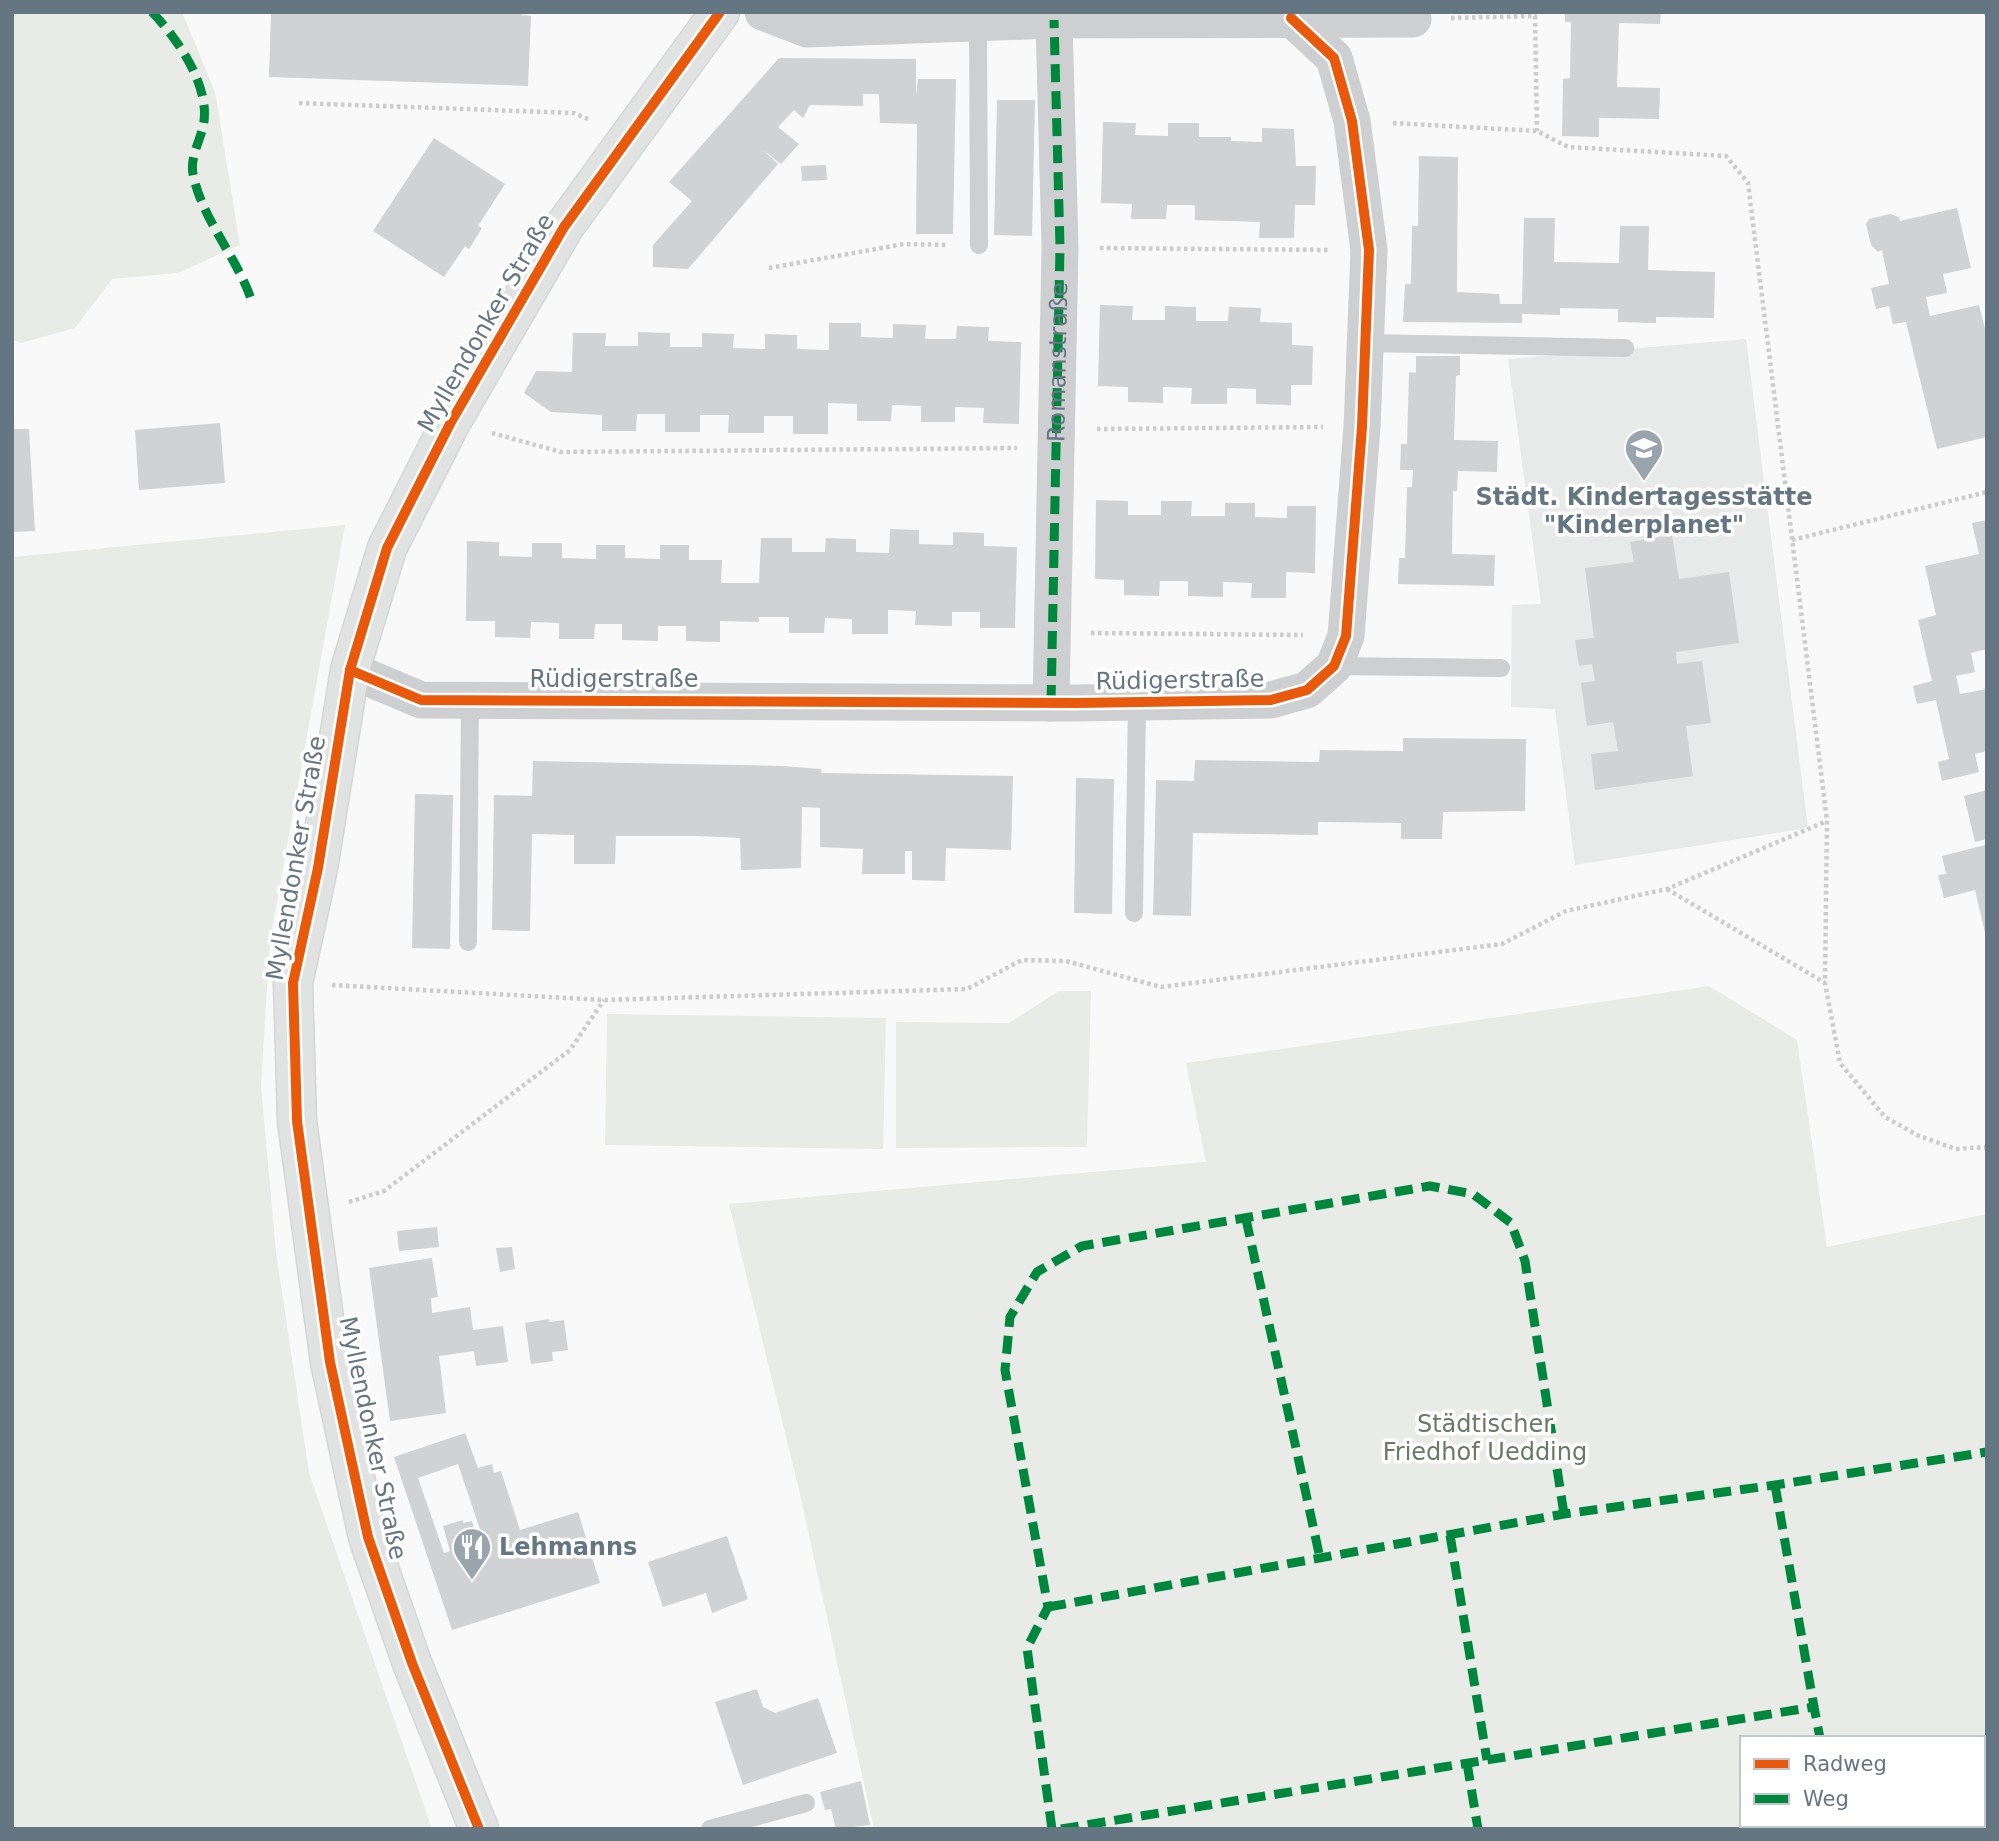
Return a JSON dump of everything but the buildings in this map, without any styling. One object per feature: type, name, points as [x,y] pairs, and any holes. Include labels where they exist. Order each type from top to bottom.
[{"type":"street","name":"Myllendonker Straße","points":[[479,1829],[412,1663],[368,1537],[330,1362],[297,1121],[293,983],[318,868],[350,670],[387,548],[451,422],[564,227],[720,12]]},
{"type":"street","points":[[763,12],[807,29],[1054,20],[1413,19]]},
{"type":"street","points":[[1291,18],[1334,58],[1352,121],[1369,250],[1362,427],[1340,651]]},
{"type":"street","name":"Romanstraße","points":[[1051,703],[1060,247],[1054,20]]},
{"type":"street","name":"Rüdigerstraße","points":[[350,670],[421,700],[1051,703],[1271,700],[1307,690],[1340,651]]},
{"type":"lane","points":[[978,23],[979,245]]},
{"type":"lane","points":[[1366,343],[1625,348]]},
{"type":"lane","points":[[1340,651],[1501,668]]},
{"type":"lane","points":[[468,942],[470,700]]},
{"type":"lane","points":[[1135,913],[1137,702]]},
{"type":"lane","points":[[710,1829],[806,1803]]},
{"type":"path","points":[[1413,19],[1535,16],[1537,131]]},
{"type":"path","points":[[299,103],[574,113],[628,139]]},
{"type":"path","points":[[1352,121],[1537,131],[1568,147],[1726,156],[1748,183],[1827,821],[1825,983],[1840,1063],[1885,1116],[1919,1136],[1956,1149],[1987,1147]]},
{"type":"path","points":[[451,422],[561,452],[1056,439],[1362,427]]},
{"type":"path","points":[[1792,540],[1987,492]]},
{"type":"path","points":[[1053,633],[1340,651]]},
{"type":"path","points":[[293,983],[604,1000],[967,989],[1022,960],[1066,961],[1161,987],[1502,944],[1566,911],[1667,889],[1827,821]]},
{"type":"path","points":[[1667,889],[1825,983]]},
{"type":"path","points":[[311,1213],[384,1191],[570,1050],[604,1000]]},
{"type":"shaded area","name":"Städt. Kindertagesstätte \"Kinderplanet\"","points":[[1746,339],[1808,828],[1575,865],[1555,709],[1511,707],[1512,605],[1541,604],[1508,359]]},
{"type":"green space","points":[[12,12],[182,12],[215,92],[240,245],[178,273],[112,279],[75,328],[21,343],[12,340]]},
{"type":"green space","points":[[345,525],[270,940],[261,1086],[276,1252],[309,1473],[432,1829],[12,1829],[12,557]]},
{"type":"green space","name":"Städtischer Friedhof Uedding","points":[[1709,986],[1797,1040],[1827,1247],[1987,1214],[1987,1829],[874,1829],[799,1490],[729,1204],[1206,1162],[1186,1063]]},
{"type":"green space","points":[[1059,991],[1091,991],[1087,1147],[896,1148],[896,1022],[1009,1023]]},
{"type":"green space","points":[[607,1014],[886,1018],[883,1149],[605,1145]]},
{"type":"marked path","points":[[152,12],[182,50],[198,81],[204,112],[203,127],[194,156],[193,174],[204,207],[252,302]]},
{"type":"marked path","points":[[1051,703],[1060,247],[1054,20]]},
{"type":"marked path","points":[[1052,1829],[1027,1648],[1048,1607],[1005,1370],[1010,1317],[1037,1272],[1082,1246],[1430,1186],[1473,1194],[1511,1223],[1525,1261],[1564,1514]]},
{"type":"marked path","points":[[1246,1219],[1320,1558]]},
{"type":"marked path","points":[[1048,1607],[1564,1514],[1987,1452]]},
{"type":"marked path","points":[[1775,1485],[1814,1707]]},
{"type":"marked path","points":[[1450,1535],[1487,1760]]},
{"type":"marked path","points":[[1061,1829],[1814,1707],[1820,1736]]},
{"type":"marked path","points":[[1467,1763],[1478,1829]]},
{"type":"marked path","points":[[1886,1829],[1893,1827]]},
{"type":"cycle path","points":[[479,1829],[412,1663],[368,1537],[330,1362],[297,1121],[293,983],[318,868],[350,670],[387,548],[451,422],[564,227],[720,12]]},
{"type":"cycle path","points":[[350,670],[421,700],[1076,703],[1271,700],[1307,690],[1334,666],[1346,636],[1362,427],[1369,250],[1352,121],[1334,58],[1291,18]]},
{"type":"place","name":"Städt. Kindertagesstätte \"Kinderplanet\"","points":[[1644,482]]},
{"type":"place","name":"Lehmanns","points":[[472,1581]]}]
